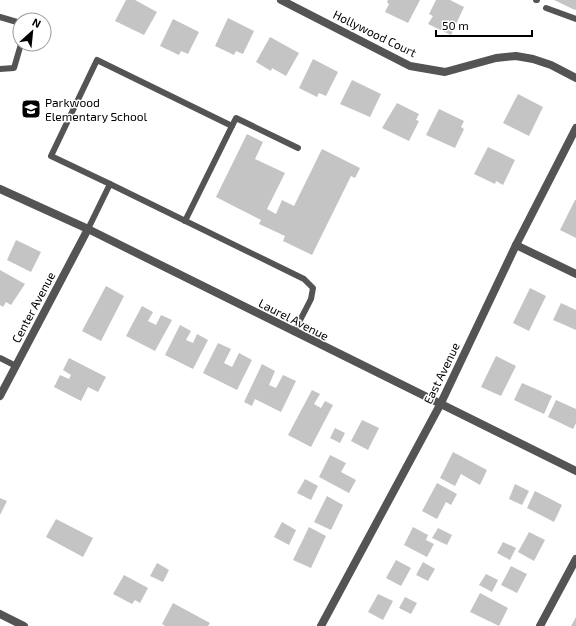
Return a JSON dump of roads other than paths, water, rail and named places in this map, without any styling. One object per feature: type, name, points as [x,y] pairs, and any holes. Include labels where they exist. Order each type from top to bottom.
[{"type":"street","name":"Hollywood Court","points":[[281,0],[410,66],[444,72],[496,58],[516,56],[533,59],[551,65],[576,78]]},
{"type":"street","name":"East Avenue","points":[[321,626],[440,405],[516,245],[576,128]]},
{"type":"street","name":"Laurel Avenue","points":[[0,189],[88,229],[440,405],[576,471]]},
{"type":"street","name":"Center Avenue","points":[[0,396],[88,229]]},
{"type":"street","points":[[516,245],[576,274]]},
{"type":"street","points":[[540,626],[576,559]]},
{"type":"street","points":[[0,614],[24,626]]},
{"type":"lane","points":[[546,8],[576,19]]},
{"type":"lane","points":[[0,17],[12,21]]},
{"type":"lane","points":[[0,69],[14,68],[19,52]]},
{"type":"lane","points":[[232,126],[97,60],[51,156],[304,279],[313,288],[311,299],[294,332]]},
{"type":"lane","points":[[185,221],[236,118],[298,148]]},
{"type":"lane","points":[[88,229],[110,184]]},
{"type":"lane","points":[[0,358],[16,366]]},
{"type":"place","name":"Parkwood Elementary School","points":[[31,109]]}]
